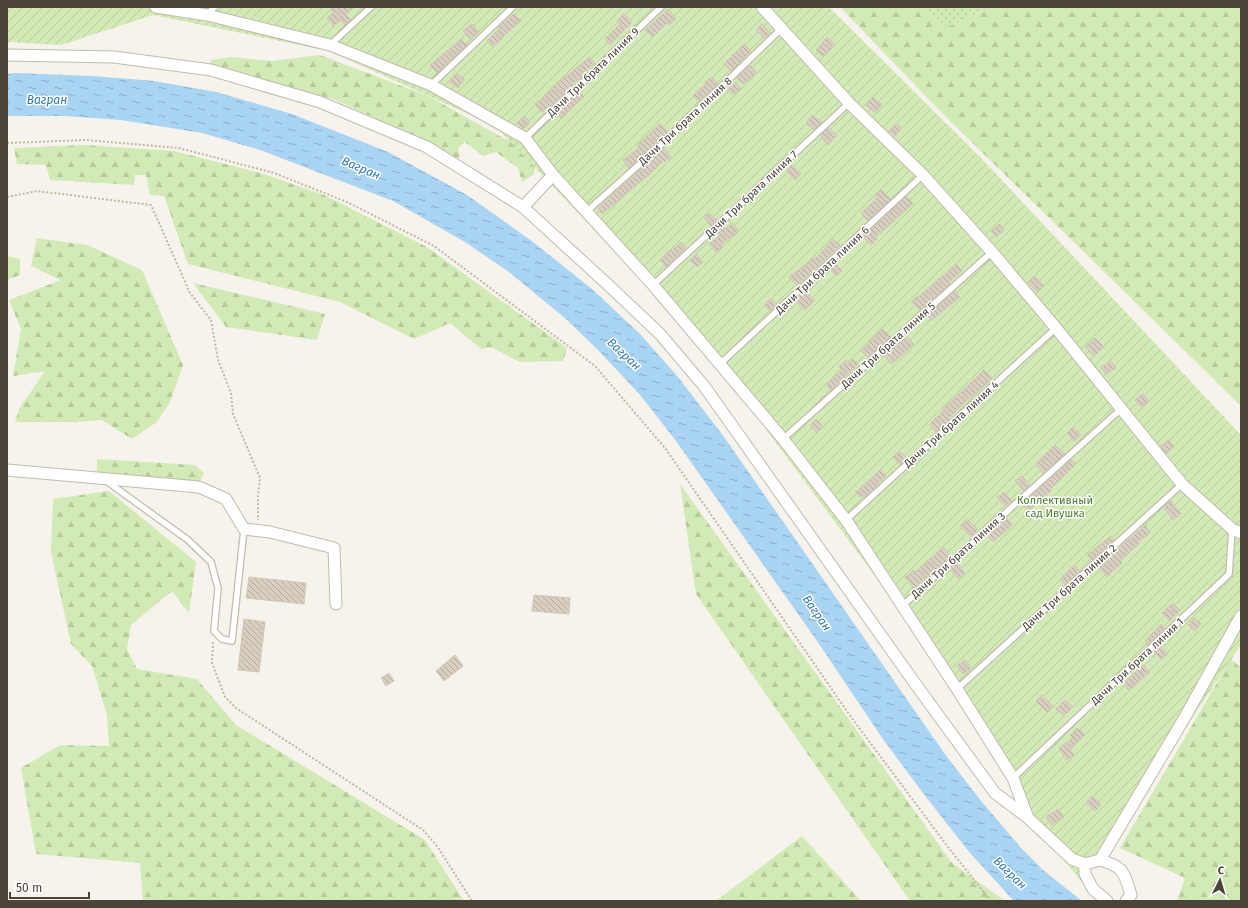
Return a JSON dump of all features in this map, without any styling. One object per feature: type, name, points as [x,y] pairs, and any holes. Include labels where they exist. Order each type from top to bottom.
[{"type":"street","points":[[156,7],[211,11],[330,45],[431,85],[525,138],[553,176],[653,286],[720,364],[783,439],[846,520],[957,689],[1013,778],[1028,818]]},
{"type":"street","points":[[762,7],[849,102],[924,175],[992,252],[1056,328],[1182,484],[1237,531]]},
{"type":"street","points":[[7,55],[114,56],[210,70],[313,100],[427,147],[523,207],[660,334],[704,386],[919,689],[995,793],[1028,818],[1072,859],[1085,864],[1100,860],[1112,863],[1124,872],[1132,895],[1126,901]]},
{"type":"street","points":[[523,207],[553,176]]},
{"type":"street","points":[[7,470],[104,480],[198,487],[226,499],[244,528],[270,532],[334,548],[336,604]]},
{"type":"street","points":[[1100,860],[1185,717],[1241,616]]},
{"type":"street","points":[[1085,864],[1085,874],[1094,889],[1107,901]]},
{"type":"lane","points":[[330,45],[371,7]]},
{"type":"lane","points":[[431,85],[513,7]]},
{"type":"lane","name":"Дачи Три брата линия 9","points":[[525,138],[661,7]]},
{"type":"lane","name":"Дачи Три брата линия 8","points":[[586,212],[662,144],[782,28]]},
{"type":"lane","name":"Дачи Три брата линия 7","points":[[653,286],[849,102]]},
{"type":"lane","name":"Дачи Три брата линия 6","points":[[720,364],[924,175]]},
{"type":"lane","name":"Дачи Три брата линия 5","points":[[783,439],[992,252]]},
{"type":"lane","name":"Дачи Три брата линия 4","points":[[846,520],[1056,328]]},
{"type":"lane","name":"Дачи Три брата линия 3","points":[[902,606],[1121,408]]},
{"type":"lane","points":[[104,480],[188,540],[211,562],[218,588],[214,630],[222,639],[232,641],[244,528]]},
{"type":"lane","name":"Дачи Три брата линия 2","points":[[957,689],[1182,484]]},
{"type":"lane","name":"Дачи Три брата линия 1","points":[[1013,778],[1229,574],[1237,531]]},
{"type":"path","points":[[7,143],[86,140],[179,148],[274,173],[347,202],[434,246],[595,366],[665,448],[851,717],[951,851],[991,901]]},
{"type":"path","points":[[7,196],[37,191],[151,205],[190,293],[211,320],[218,360],[231,393],[233,414],[260,478],[258,522],[244,528]]},
{"type":"path","points":[[214,630],[212,663],[225,697],[236,708],[423,830],[437,846],[472,901]]},
{"type":"green space","name":"Коллективный сад Ивушка","points":[[7,7],[829,7],[983,160],[1241,435],[1241,645],[1082,882],[1048,841],[1004,775],[899,608],[736,389],[644,282],[495,126],[329,51],[153,15],[61,45],[7,42]]},
{"type":"green space","points":[[840,7],[924,7],[947,27],[992,7],[1241,7],[1241,406],[938,109]]},
{"type":"green space","points":[[924,7],[992,7],[947,27]]},
{"type":"green space","points":[[320,55],[428,96],[523,149],[536,161],[534,174],[522,182],[518,168],[496,152],[483,156],[465,142],[458,148],[460,157],[454,160],[406,132],[333,99],[211,68],[211,60],[231,57],[272,61]]},
{"type":"green space","points":[[85,145],[174,151],[261,173],[324,195],[427,247],[567,348],[563,361],[520,362],[491,347],[481,349],[450,323],[414,339],[340,302],[188,264],[164,196],[150,195],[146,175],[135,175],[134,185],[50,180],[46,165],[17,164],[14,148]]},
{"type":"green space","points":[[37,238],[87,245],[142,270],[183,365],[170,402],[157,422],[132,439],[102,420],[78,422],[15,422],[19,409],[45,371],[13,376],[21,329],[9,300],[61,280],[31,266]]},
{"type":"green space","points":[[7,256],[20,259],[20,275],[7,280]]},
{"type":"green space","points":[[193,283],[325,314],[317,340],[226,327]]},
{"type":"green space","points":[[97,459],[195,465],[204,473],[199,483],[97,474]]},
{"type":"green space","points":[[680,484],[952,863],[1005,901],[910,901],[696,594]]},
{"type":"green space","points":[[109,491],[196,562],[189,613],[172,591],[131,625],[127,649],[137,669],[197,679],[236,725],[425,840],[464,901],[143,901],[140,863],[36,854],[21,768],[60,745],[109,746],[107,715],[92,666],[71,644],[51,552],[53,499]]},
{"type":"green space","points":[[1231,659],[1241,668],[1241,901],[1177,901],[1185,878],[1120,848]]},
{"type":"green space","points":[[802,836],[861,901],[716,901]]},
{"type":"water","name":"Вагран","points":[[7,74],[93,76],[154,81],[216,92],[292,114],[388,152],[467,195],[533,242],[592,289],[641,335],[678,377],[722,434],[947,757],[982,802],[1022,849],[1043,870],[1082,901],[1014,901],[970,853],[885,742],[815,638],[676,441],[641,396],[600,352],[566,319],[509,272],[465,242],[393,201],[260,150],[202,133],[121,120],[65,116],[7,116]]},
{"type":"building","points":[[335,7],[354,7],[346,15],[351,20],[345,25],[341,20],[334,26],[327,18],[334,12],[331,10]]},
{"type":"building","points":[[668,9],[676,19],[669,25],[667,23],[653,37],[645,30]]},
{"type":"building","points":[[624,13],[631,20],[631,23],[610,45],[605,39],[620,24],[617,21]]},
{"type":"building","points":[[514,14],[521,21],[501,38],[502,39],[495,46],[494,44],[492,46],[487,41],[499,29],[498,27]]},
{"type":"building","points":[[472,24],[479,32],[470,39],[463,31]]},
{"type":"building","points":[[762,24],[770,33],[764,38],[756,30]]},
{"type":"building","points":[[827,37],[835,44],[823,56],[816,50]]},
{"type":"building","points":[[461,39],[467,45],[437,73],[430,65]]},
{"type":"building","points":[[744,44],[751,51],[731,71],[724,64]]},
{"type":"building","points":[[590,57],[595,63],[582,73],[584,75],[572,84],[573,85],[551,107],[550,105],[542,112],[535,104],[552,90],[551,88]]},
{"type":"building","points":[[750,65],[757,73],[743,84],[737,78]]},
{"type":"building","points":[[456,73],[464,79],[458,88],[449,82]]},
{"type":"building","points":[[712,77],[718,84],[699,102],[693,95]]},
{"type":"building","points":[[735,82],[741,88],[733,95],[727,90]]},
{"type":"building","points":[[579,92],[584,97],[561,118],[557,113]]},
{"type":"building","points":[[873,97],[882,105],[875,113],[866,105]]},
{"type":"building","points":[[812,115],[822,122],[814,130],[806,123]]},
{"type":"building","points":[[525,116],[530,123],[523,129],[517,123]]},
{"type":"building","points":[[896,123],[902,128],[895,136],[889,131]]},
{"type":"building","points":[[660,124],[668,132],[629,168],[623,160],[639,148],[637,145]]},
{"type":"building","points":[[828,128],[837,135],[828,145],[821,135]]},
{"type":"building","points":[[664,148],[671,157],[664,162],[663,161],[602,214],[598,208]]},
{"type":"building","points":[[792,165],[801,174],[795,180],[786,171]]},
{"type":"building","points":[[881,190],[891,199],[868,221],[861,213],[877,198],[875,195]]},
{"type":"building","points":[[906,196],[913,204],[876,237],[877,239],[871,245],[863,237]]},
{"type":"building","points":[[709,213],[717,220],[711,226],[704,218]]},
{"type":"building","points":[[732,223],[739,231],[721,245],[723,247],[716,252],[709,244],[720,235],[717,232],[723,226],[725,229]]},
{"type":"building","points":[[999,224],[1004,230],[996,237],[991,231]]},
{"type":"building","points":[[833,239],[840,245],[797,286],[789,277],[815,257],[816,258]]},
{"type":"building","points":[[681,242],[686,248],[666,267],[660,260]]},
{"type":"building","points":[[696,254],[703,262],[697,267],[690,260]]},
{"type":"building","points":[[835,263],[842,271],[836,276],[829,268]]},
{"type":"building","points":[[956,264],[962,271],[949,282],[950,284],[920,310],[911,302],[917,296],[918,297]]},
{"type":"building","points":[[1035,276],[1044,285],[1037,292],[1028,283]]},
{"type":"building","points":[[805,291],[815,300],[805,310],[795,301]]},
{"type":"building","points":[[955,291],[960,297],[932,320],[927,316]]},
{"type":"building","points":[[771,298],[777,305],[770,311],[764,305]]},
{"type":"building","points":[[882,329],[891,337],[868,357],[861,351]]},
{"type":"building","points":[[907,337],[914,344],[892,364],[883,355]]},
{"type":"building","points":[[1095,338],[1104,347],[1094,356],[1085,347]]},
{"type":"building","points":[[853,359],[858,364],[831,390],[826,384],[842,370],[839,367],[846,360],[849,363]]},
{"type":"building","points":[[1111,361],[1116,368],[1106,374],[1101,367]]},
{"type":"building","points":[[984,370],[992,378],[965,402],[936,432],[929,425],[944,410],[943,409]]},
{"type":"building","points":[[1143,393],[1149,401],[1141,407],[1135,400]]},
{"type":"building","points":[[816,419],[823,427],[817,433],[810,425]]},
{"type":"building","points":[[1073,427],[1081,435],[1074,441],[1067,433]]},
{"type":"building","points":[[1169,440],[1174,447],[1166,453],[1160,446]]},
{"type":"building","points":[[1055,445],[1065,454],[1043,473],[1035,464]]},
{"type":"building","points":[[899,451],[907,458],[900,465],[893,457]]},
{"type":"building","points":[[1071,460],[1076,464],[1050,490],[1051,491],[1028,511],[1022,504]]},
{"type":"building","points":[[881,469],[886,476],[878,483],[879,485],[865,497],[863,495],[860,497],[856,492]]},
{"type":"building","points":[[1022,476],[1030,485],[1024,491],[1015,481]]},
{"type":"building","points":[[1004,492],[1012,501],[1005,506],[997,497]]},
{"type":"building","points":[[1171,501],[1181,514],[1173,520],[1163,507]]},
{"type":"building","points":[[1007,518],[1012,525],[993,542],[987,536]]},
{"type":"building","points":[[967,519],[978,530],[971,537],[960,526]]},
{"type":"building","points":[[1145,525],[1150,533],[1138,542],[1139,544],[1120,561],[1122,563],[1107,577],[1098,567]]},
{"type":"building","points":[[1111,536],[1114,540],[1092,560],[1087,555]]},
{"type":"building","points":[[943,547],[951,556],[914,588],[905,577],[914,570],[915,572]]},
{"type":"building","points":[[957,563],[965,573],[958,579],[950,569]]},
{"type":"building","points":[[1074,565],[1080,571],[1065,585],[1060,579]]},
{"type":"building","points":[[249,577],[306,583],[304,604],[246,598]]},
{"type":"building","points":[[534,595],[570,598],[569,614],[532,611]]},
{"type":"building","points":[[1173,603],[1180,610],[1170,621],[1162,613]]},
{"type":"building","points":[[1194,618],[1201,624],[1195,631],[1188,625]]},
{"type":"building","points":[[244,619],[265,622],[259,672],[238,670]]},
{"type":"building","points":[[1161,624],[1165,628],[1148,645],[1145,641]]},
{"type":"building","points":[[1160,645],[1168,654],[1161,660],[1154,651]]},
{"type":"building","points":[[455,655],[463,666],[444,681],[436,671]]},
{"type":"building","points":[[965,660],[971,668],[963,674],[957,666]]},
{"type":"building","points":[[1143,665],[1150,672],[1129,691],[1123,684]]},
{"type":"building","points":[[389,673],[394,681],[386,686],[381,678]]},
{"type":"building","points":[[1042,695],[1053,706],[1047,712],[1036,701]]},
{"type":"building","points":[[1065,700],[1073,707],[1064,716],[1056,709]]},
{"type":"building","points":[[1077,728],[1085,735],[1070,749],[1074,755],[1067,760],[1059,748],[1073,738],[1070,735]]},
{"type":"building","points":[[1092,796],[1101,804],[1095,811],[1086,803]]},
{"type":"building","points":[[1058,809],[1064,817],[1052,825],[1046,817]]}]
